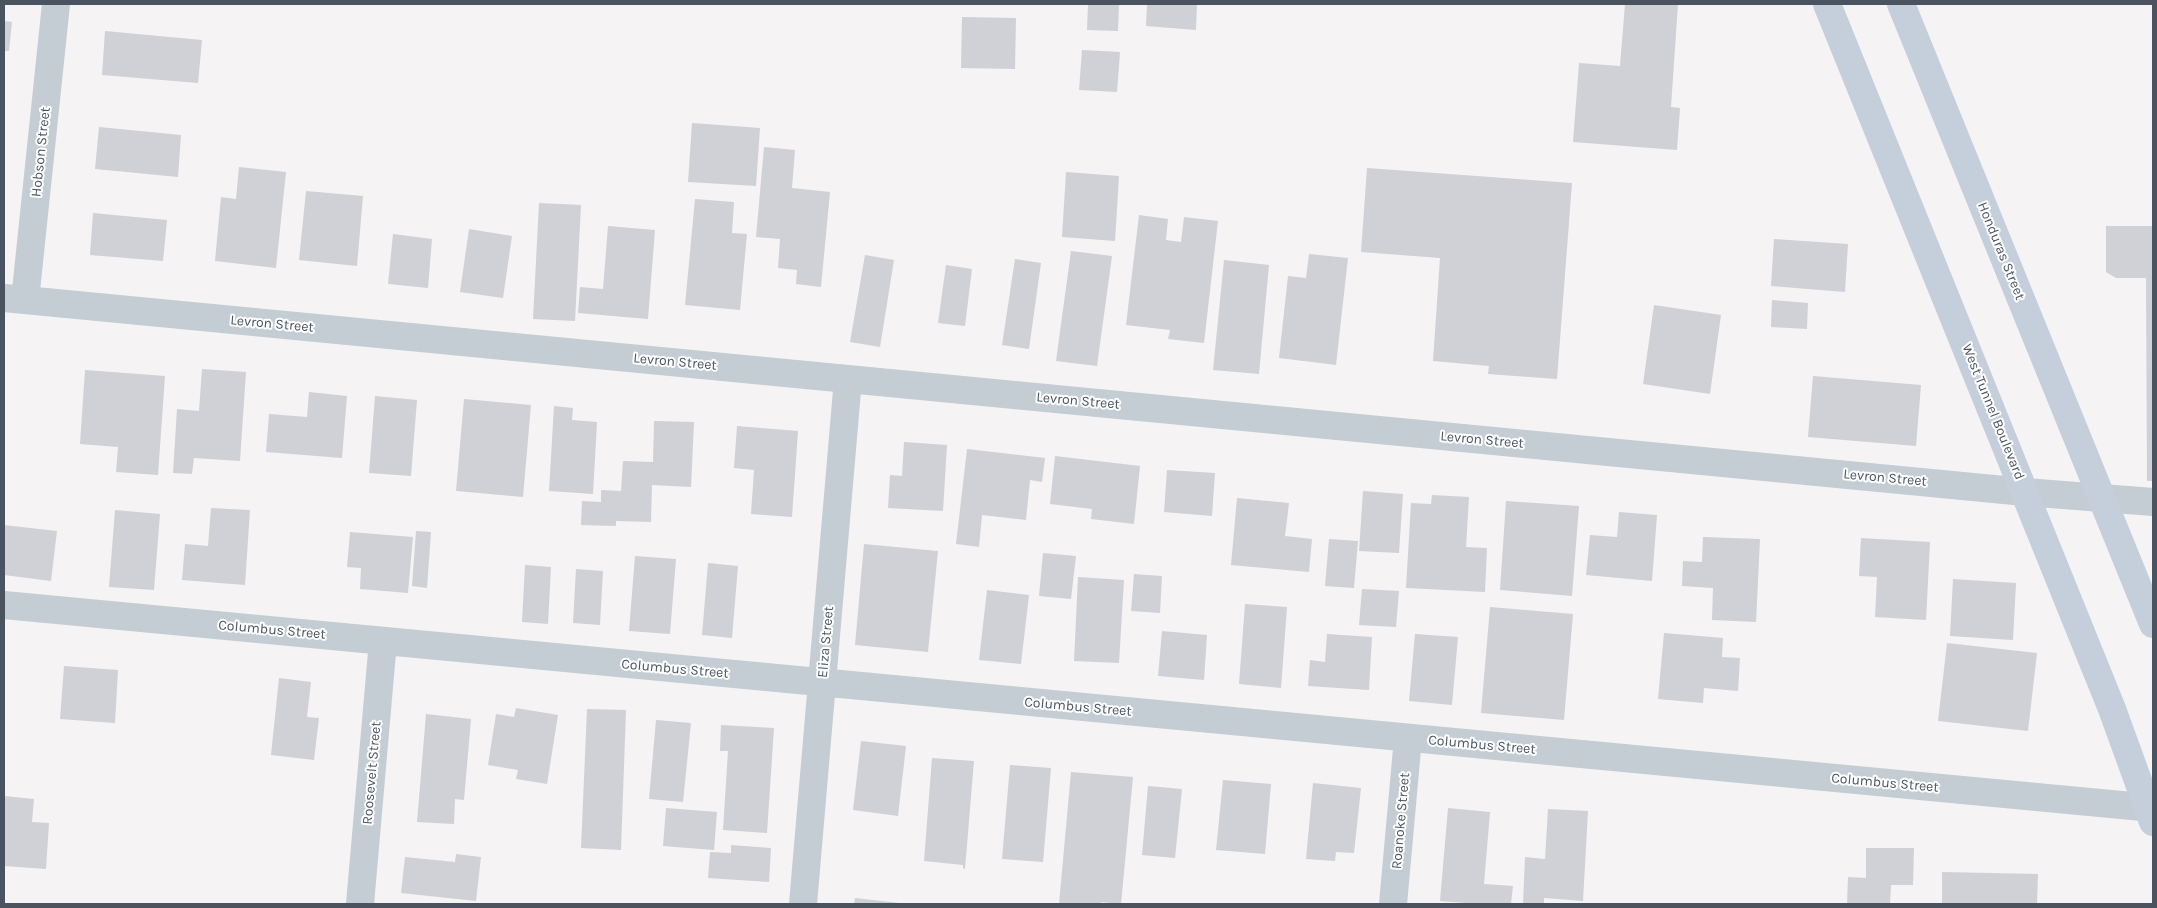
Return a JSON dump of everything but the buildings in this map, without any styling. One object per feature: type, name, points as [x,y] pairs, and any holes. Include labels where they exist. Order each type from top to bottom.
[{"type":"main road","name":"West Tunnel Boulevard","points":[[1827,4],[2025,492],[2152,813]]},
{"type":"main road","name":"Honduras Street","points":[[1901,4],[2101,497]]},
{"type":"main road","points":[[2101,497],[2153,624]]},
{"type":"street","name":"Hobson Street","points":[[14,299],[56,4]]},
{"type":"street","name":"Levron Street","points":[[14,299],[2025,492],[2153,502]]},
{"type":"street","name":"Eliza Street","points":[[803,904],[848,379]]},
{"type":"street","name":"Columbus Street","points":[[4,605],[1408,738],[2152,813]]},
{"type":"street","name":"Roosevelt Street","points":[[360,904],[384,641]]},
{"type":"street","name":"Roanoke Street","points":[[1393,904],[1408,738]]}]
